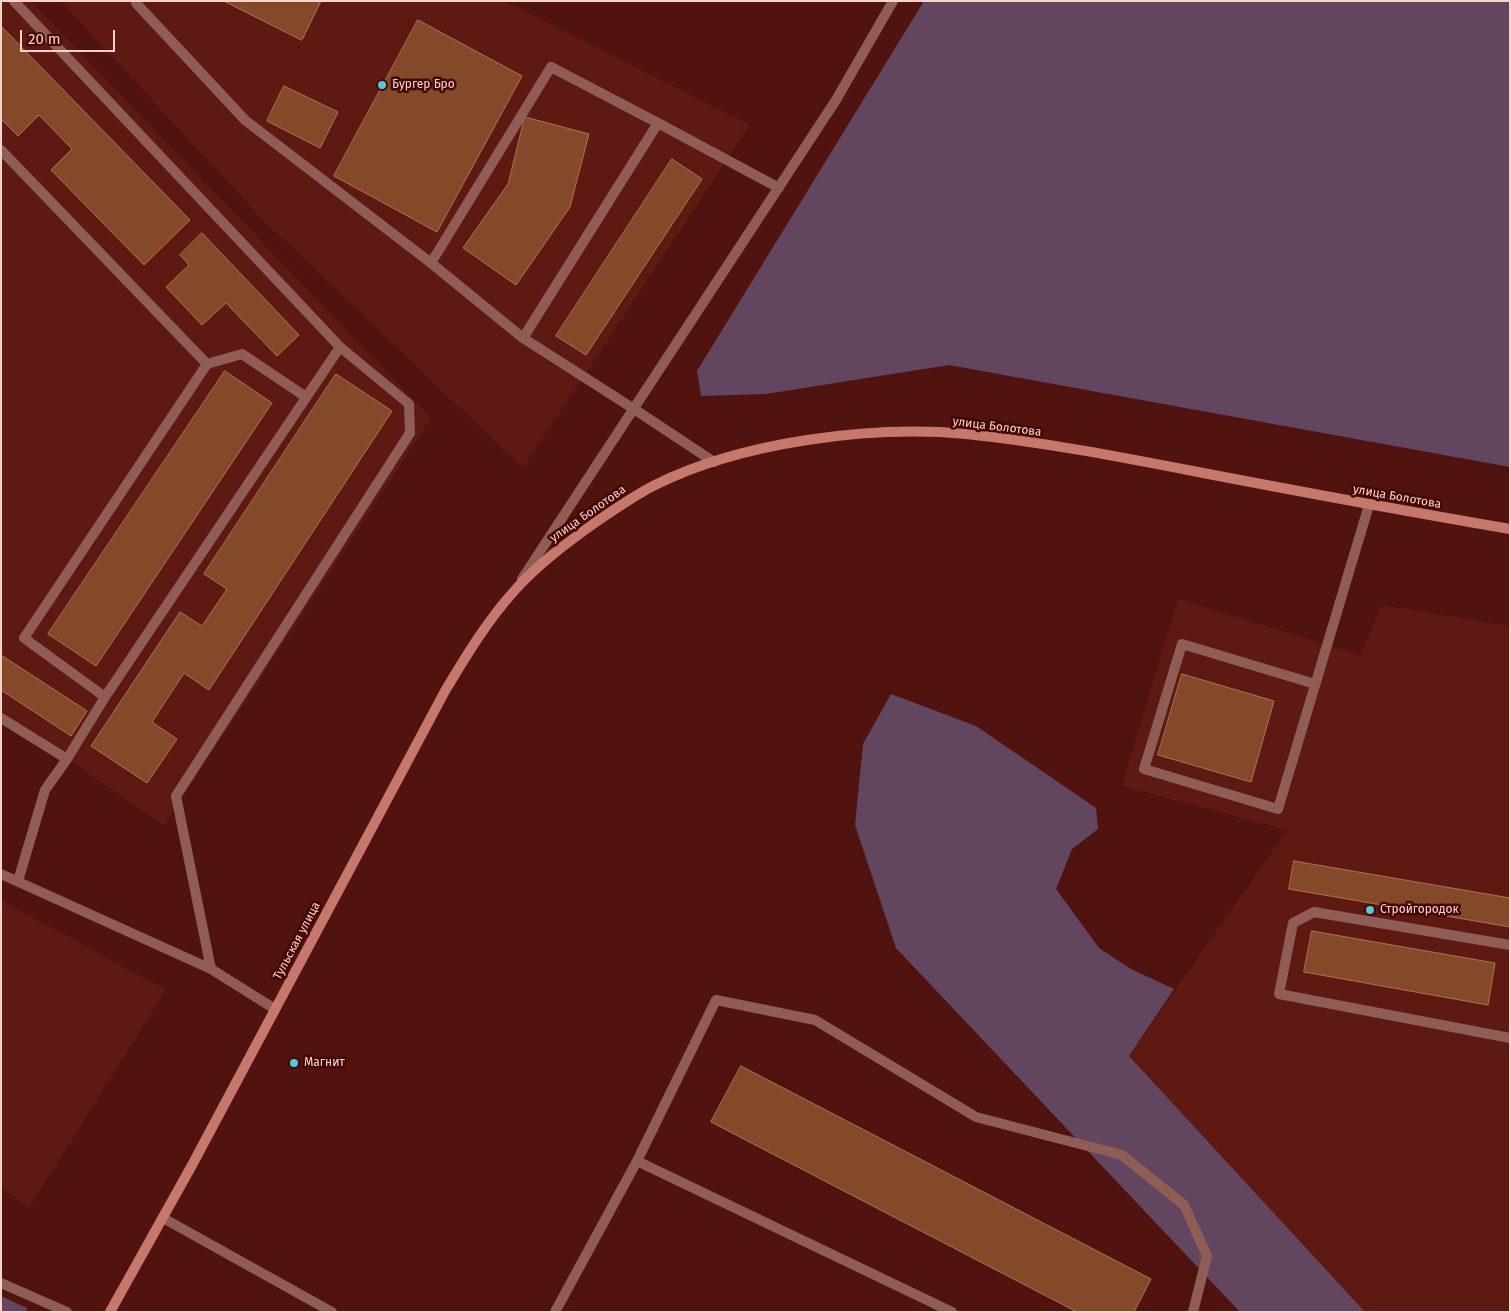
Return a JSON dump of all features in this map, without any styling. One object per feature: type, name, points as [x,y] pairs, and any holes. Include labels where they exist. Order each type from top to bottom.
[{"type":"main road","name":"улица Болотова","points":[[516,588],[548,558],[614,510],[655,485],[714,462],[785,444],[845,436],[897,432],[964,434],[1119,457],[1369,505],[1510,529]]},
{"type":"main road","name":"Тульская улица","points":[[110,1312],[163,1218],[445,691],[482,630],[516,588]]},
{"type":"street","points":[[14,1],[340,346],[409,404],[410,433],[176,796],[211,969]]},
{"type":"street","points":[[516,588],[836,100],[893,1]]},
{"type":"street","points":[[136,3],[245,120],[431,263],[523,338],[714,462]]},
{"type":"street","points":[[431,263],[551,67],[779,188]]},
{"type":"street","points":[[523,338],[658,123]]},
{"type":"street","points":[[1,150],[207,364]]},
{"type":"street","points":[[18,881],[45,790],[340,346]]},
{"type":"street","points":[[106,697],[24,638],[207,364],[242,354],[306,397]]},
{"type":"street","points":[[1315,684],[1182,644],[1144,769],[1278,809],[1369,505]]},
{"type":"street","points":[[1,718],[67,759]]},
{"type":"street","points":[[1,874],[211,969],[275,1009]]},
{"type":"street","points":[[1510,945],[1314,912],[1293,923],[1279,994],[1510,1038]]},
{"type":"street","points":[[555,1312],[637,1161],[716,1000],[814,1020],[976,1116],[1122,1155],[1184,1205],[1188,1213],[1207,1256],[1193,1312]]},
{"type":"street","points":[[637,1161],[952,1312]]},
{"type":"street","points":[[163,1218],[332,1312]]},
{"type":"street","points":[[1,1283],[67,1312]]},
{"type":"shaded area","points":[[1,1],[31,1],[431,418],[164,826],[1,712]]},
{"type":"shaded area","points":[[61,1],[506,1],[750,125],[523,468],[260,217]]},
{"type":"shaded area","points":[[924,1],[1510,1],[1510,467],[949,365],[766,394],[701,396],[697,371]]},
{"type":"shaded area","name":"Стройгородок","points":[[1178,599],[1360,655],[1382,605],[1510,626],[1510,1312],[1365,1312],[1129,1056],[1287,830],[1122,786]]},
{"type":"shaded area","points":[[891,694],[976,726],[1096,808],[1098,829],[1072,849],[1056,889],[1099,948],[1131,969],[1174,989],[1129,1056],[1365,1312],[1240,1312],[896,948],[855,825],[863,744]]},
{"type":"shaded area","points":[[1,900],[166,990],[29,1208],[1,1187]]},
{"type":"shaded area","points":[[1,1296],[27,1308],[26,1312],[1,1312]]},
{"type":"building","points":[[224,1],[321,1],[302,40]]},
{"type":"building","points":[[418,20],[522,76],[437,232],[334,176]]},
{"type":"building","points":[[1,26],[190,220],[144,265],[51,170],[72,149],[39,115],[18,136],[1,119]]},
{"type":"building","points":[[284,86],[338,112],[320,148],[267,121]]},
{"type":"building","points":[[525,117],[589,134],[570,207],[516,285],[463,248],[508,184]]},
{"type":"building","points":[[672,159],[702,179],[586,355],[556,336]]},
{"type":"building","points":[[202,233],[299,335],[277,356],[226,303],[202,325],[166,287],[189,265],[180,255]]},
{"type":"building","points":[[225,371],[272,403],[96,666],[48,634]]},
{"type":"building","points":[[336,374],[392,411],[209,690],[184,673],[152,722],[177,739],[147,783],[91,746],[180,612],[202,626],[227,589],[204,574]]},
{"type":"building","points":[[1,655],[87,711],[71,736],[1,690]]},
{"type":"building","points":[[1182,674],[1274,701],[1251,782],[1158,755]]},
{"type":"building","points":[[1294,861],[1510,898],[1510,927],[1289,889]]},
{"type":"building","points":[[1312,931],[1495,963],[1488,1005],[1304,972]]},
{"type":"building","points":[[741,1066],[1151,1279],[1134,1312],[1077,1312],[711,1122]]},
{"type":"place","name":"Бургер Бро","points":[[382,85]]},
{"type":"place","name":"Стройгородок","points":[[1370,910]]},
{"type":"place","name":"Магнит","points":[[294,1063]]}]
